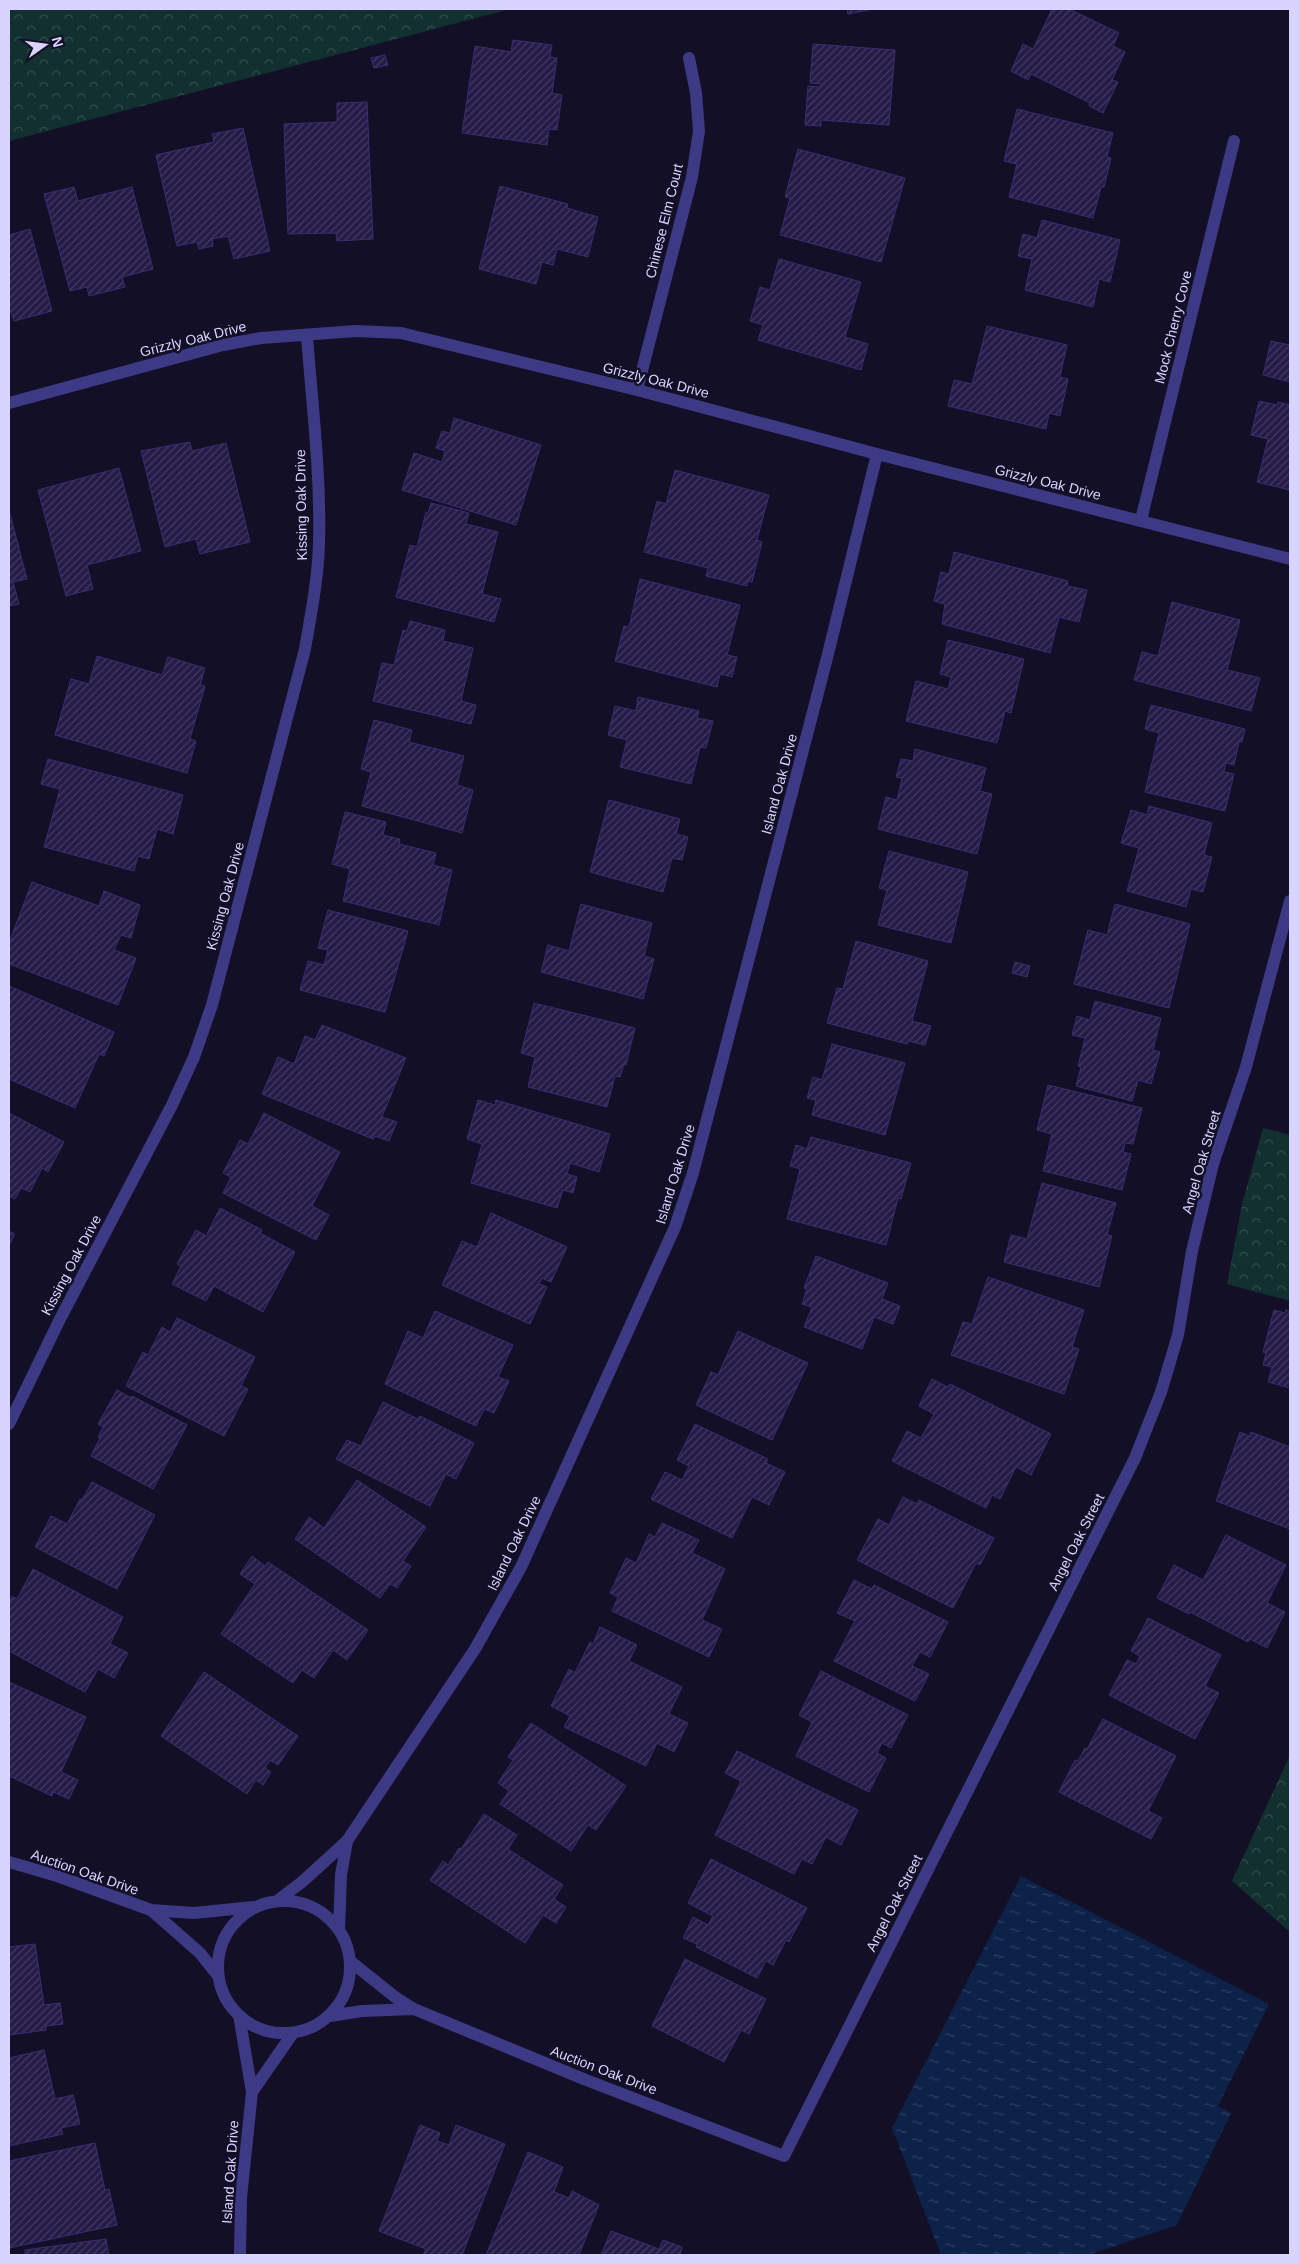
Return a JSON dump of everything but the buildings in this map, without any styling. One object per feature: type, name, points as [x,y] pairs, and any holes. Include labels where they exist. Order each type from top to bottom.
[{"type":"street","name":"Chinese Elm Court","points":[[637,390],[692,177],[699,131],[696,94],[688,58]]},
{"type":"street","name":"Mock Cherry Cove","points":[[1141,520],[1234,141]]},
{"type":"street","name":"Grizzly Oak Drive","points":[[9,402],[223,344],[261,338],[356,332],[401,333],[637,390],[877,454],[1290,559]]},
{"type":"street","name":"Kissing Oak Drive","points":[[9,1424],[60,1319],[172,1105],[194,1058],[212,1005],[304,649],[314,598],[319,544],[317,475],[307,336]]},
{"type":"street","name":"Island Oak Drive","points":[[277,1901],[302,1882],[347,1842],[474,1649],[521,1567],[676,1226],[693,1173],[828,654],[877,454]]},
{"type":"street","name":"Angel Oak Street","points":[[784,2156],[1135,1458],[1161,1392],[1178,1336],[1192,1251],[1213,1164],[1246,1068],[1290,901]]},
{"type":"street","name":"Island Oak Drive","points":[[339,1930],[341,1875],[347,1842]]},
{"type":"street","name":"Auction Oak Drive","points":[[9,1862],[57,1876],[151,1910],[194,1913],[256,1907]]},
{"type":"street","points":[[277,1901],[295,1902],[312,1907],[327,1917],[339,1930],[346,1945],[350,1961],[349,1981],[342,2000],[330,2016],[313,2028],[293,2033],[273,2033],[255,2026],[239,2015],[226,1998],[219,1976],[220,1956],[226,1936],[238,1919],[256,1907],[277,1901]]},
{"type":"street","name":"Auction Oak Drive","points":[[151,1910],[200,1953],[219,1976]]},
{"type":"street","name":"Auction Oak Drive","points":[[350,1961],[395,1997],[414,2009],[586,2080],[784,2156]]},
{"type":"street","name":"Auction Oak Drive","points":[[330,2016],[414,2009]]},
{"type":"street","name":"Island Oak Drive","points":[[239,2015],[252,2092],[241,2198],[240,2255]]},
{"type":"street","name":"Island Oak Drive","points":[[252,2092],[293,2033]]},
{"type":"green space","points":[[9,9],[510,9],[9,141]]},
{"type":"green space","points":[[1263,1128],[1290,1135],[1290,1301],[1227,1284],[1242,1204]]},
{"type":"green space","points":[[1290,1755],[1290,1932],[1232,1881]]},
{"type":"water","points":[[1021,1876],[1269,2004],[1218,2106],[1231,2113],[1177,2225],[1088,2255],[941,2255],[892,2128]]}]
